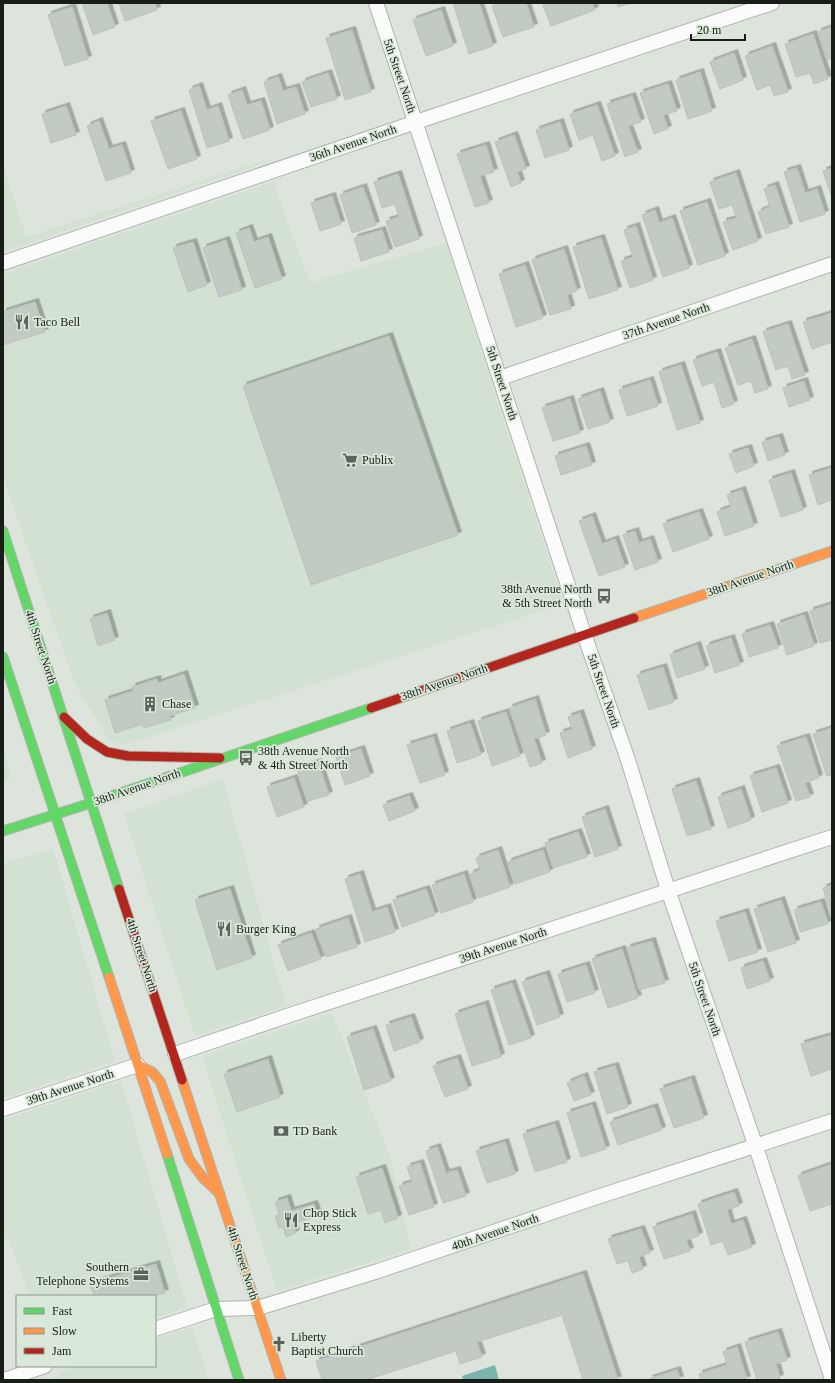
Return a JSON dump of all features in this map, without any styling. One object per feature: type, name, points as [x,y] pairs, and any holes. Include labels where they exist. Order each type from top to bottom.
[{"type":"main road","name":"4th Street North","points":[[3,531],[5,543],[175,1054],[281,1380]]},
{"type":"main road","name":"38th Avenue North","points":[[3,831],[832,551]]},
{"type":"main road","points":[[3,657],[138,1065],[239,1380]]},
{"type":"main road","points":[[63,716],[87,739],[107,752],[128,756],[220,758]]},
{"type":"main road","points":[[138,1065],[148,1069],[157,1076],[162,1084],[189,1159],[202,1179],[221,1195]]},
{"type":"street","name":"5th Street North","points":[[376,3],[584,634],[628,760],[668,890],[756,1147],[832,1379]]},
{"type":"street","name":"36th Avenue North","points":[[3,263],[416,122],[772,3]]},
{"type":"street","name":"37th Avenue North","points":[[500,378],[832,264]]},
{"type":"street","name":"39th Avenue North","points":[[175,1054],[832,837]]},
{"type":"street","name":"39th Avenue North","points":[[3,1109],[138,1065]]},
{"type":"street","name":"40th Avenue North","points":[[156,1329],[216,1308],[258,1308],[378,1271],[597,1197],[756,1147],[832,1121]]},
{"type":"street","points":[[4,1380],[42,1367]]},
{"type":"shaded area","points":[[265,160],[266,162],[3,252],[3,165],[26,237]]},
{"type":"shaded area","points":[[273,182],[310,283],[446,243],[563,604],[124,745],[109,741],[74,681],[3,478],[3,274]]},
{"type":"shaded area","points":[[3,749],[12,777],[3,780]]},
{"type":"shaded area","points":[[223,779],[286,1006],[195,1036],[124,814]]},
{"type":"shaded area","points":[[53,849],[115,1061],[3,1098],[3,863]]},
{"type":"shaded area","points":[[332,1013],[390,1156],[411,1249],[277,1291],[202,1056]]},
{"type":"shaded area","points":[[121,1081],[187,1307],[156,1318],[156,1295],[30,1295],[8,1238],[3,1239],[3,1120]]},
{"type":"shaded area","points":[[193,1327],[208,1380],[47,1380],[60,1376],[59,1372],[75,1367],[156,1367],[156,1340]]},
{"type":"water","points":[[495,1365],[499,1380],[463,1380],[462,1376]]},
{"type":"building","points":[[82,3],[107,3],[115,27],[93,35]]},
{"type":"building","points":[[119,3],[155,3],[157,10],[125,21]]},
{"type":"building","points":[[453,3],[479,3],[493,46],[469,54]]},
{"type":"building","points":[[501,3],[526,3],[534,27],[503,37],[492,6]]},
{"type":"building","points":[[549,3],[592,3],[595,10],[551,26],[543,5]]},
{"type":"building","points":[[617,3],[631,3],[618,7]]},
{"type":"building","points":[[72,7],[88,59],[65,66],[48,15]]},
{"type":"building","points":[[441,10],[453,46],[426,56],[413,20]]},
{"type":"building","points":[[832,27],[832,58],[827,60],[818,32]]},
{"type":"building","points":[[352,30],[371,92],[345,100],[326,38]]},
{"type":"building","points":[[813,34],[828,79],[814,84],[810,73],[796,77],[785,44]]},
{"type":"building","points":[[772,46],[788,92],[774,96],[770,85],[757,90],[745,56]]},
{"type":"building","points":[[734,53],[743,80],[720,89],[710,62]]},
{"type":"building","points":[[700,72],[712,111],[688,119],[676,80]]},
{"type":"building","points":[[328,73],[337,99],[311,107],[302,82]]},
{"type":"building","points":[[278,77],[283,91],[296,87],[305,114],[277,124],[264,82]]},
{"type":"building","points":[[668,84],[677,111],[663,115],[668,129],[654,134],[640,93]]},
{"type":"building","points":[[199,86],[207,110],[218,106],[229,141],[207,148],[189,90]]},
{"type":"building","points":[[242,90],[247,105],[261,101],[270,130],[243,139],[228,95]]},
{"type":"building","points":[[632,96],[641,122],[628,126],[638,152],[625,157],[607,104]]},
{"type":"building","points":[[597,105],[615,156],[602,161],[593,135],[579,140],[570,114]]},
{"type":"building","points":[[66,106],[76,135],[51,143],[42,114]]},
{"type":"building","points":[[181,111],[197,159],[168,169],[151,121]]},
{"type":"building","points":[[99,121],[109,149],[122,145],[131,173],[106,181],[87,126]]},
{"type":"building","points":[[560,122],[569,150],[545,158],[536,130]]},
{"type":"building","points":[[514,135],[526,169],[517,172],[521,183],[511,187],[495,142]]},
{"type":"building","points":[[486,145],[494,172],[480,176],[489,203],[475,207],[457,154]]},
{"type":"building","points":[[797,168],[805,193],[817,189],[825,214],[800,222],[784,172]]},
{"type":"building","points":[[832,168],[832,198],[823,171]]},
{"type":"building","points":[[736,173],[758,241],[733,250],[723,222],[737,218],[732,205],[719,209],[710,182]]},
{"type":"building","points":[[398,174],[419,239],[395,247],[386,221],[399,217],[395,204],[382,208],[374,182]]},
{"type":"building","points":[[775,185],[789,227],[766,234],[758,212],[770,207],[764,189]]},
{"type":"building","points":[[363,187],[376,225],[352,233],[340,195]]},
{"type":"building","points":[[332,196],[341,224],[320,231],[311,203]]},
{"type":"building","points":[[707,202],[725,256],[698,265],[680,211]]},
{"type":"building","points":[[655,210],[659,223],[672,218],[689,268],[663,277],[642,215]]},
{"type":"building","points":[[636,226],[653,280],[630,288],[621,261],[633,257],[624,230]]},
{"type":"building","points":[[249,228],[254,242],[268,237],[282,279],[255,288],[236,233]]},
{"type":"building","points":[[382,230],[389,252],[361,261],[354,238]]},
{"type":"building","points":[[601,238],[618,290],[589,299],[573,247]]},
{"type":"building","points":[[226,240],[242,290],[219,297],[203,248]]},
{"type":"building","points":[[193,242],[207,285],[188,292],[173,248]]},
{"type":"building","points":[[564,249],[577,291],[567,295],[571,309],[550,315],[532,260]]},
{"type":"building","points":[[525,265],[543,318],[516,327],[499,274]]},
{"type":"building","name":"Taco Bell","points":[[35,302],[45,332],[3,345],[3,312]]},
{"type":"building","points":[[832,313],[832,342],[812,349],[803,322]]},
{"type":"building","points":[[788,324],[805,375],[792,379],[788,366],[776,370],[763,332]]},
{"type":"building","name":"Publix","points":[[389,336],[458,535],[311,585],[243,386]]},
{"type":"building","points":[[752,339],[768,389],[755,393],[751,381],[738,385],[725,348]]},
{"type":"building","points":[[717,352],[734,404],[722,408],[714,382],[702,386],[693,360]]},
{"type":"building","points":[[681,365],[700,423],[677,430],[659,372]]},
{"type":"building","points":[[650,380],[658,406],[627,416],[619,390]]},
{"type":"building","points":[[804,381],[810,400],[789,407],[783,388]]},
{"type":"building","points":[[600,391],[610,422],[588,429],[578,399]]},
{"type":"building","points":[[570,399],[580,433],[553,441],[542,408]]},
{"type":"building","points":[[779,437],[785,455],[768,461],[762,442]]},
{"type":"building","points":[[586,446],[592,465],[561,475],[555,456]]},
{"type":"building","points":[[748,448],[754,466],[736,473],[729,454]]},
{"type":"building","points":[[832,468],[832,500],[818,505],[809,475]]},
{"type":"building","points":[[791,473],[803,510],[781,517],[769,480]]},
{"type":"building","points":[[742,490],[754,526],[725,536],[717,512],[731,507],[727,495]]},
{"type":"building","points":[[699,512],[709,539],[673,552],[663,524]]},
{"type":"building","points":[[592,516],[602,544],[615,539],[625,567],[599,576],[579,521]]},
{"type":"building","points":[[635,531],[639,543],[650,539],[658,562],[635,570],[623,535]]},
{"type":"building","points":[[832,604],[832,640],[820,643],[810,611]]},
{"type":"building","points":[[107,613],[115,640],[98,646],[90,619]]},
{"type":"building","points":[[804,615],[814,646],[787,655],[777,624]]},
{"type":"building","points":[[770,625],[778,648],[749,657],[742,634]]},
{"type":"building","points":[[731,638],[740,665],[715,673],[706,646]]},
{"type":"building","points":[[697,645],[705,669],[677,678],[670,655]]},
{"type":"building","points":[[663,667],[674,702],[649,710],[637,675]]},
{"type":"building","name":"Chase","points":[[184,674],[195,708],[169,716],[171,720],[144,728],[142,724],[115,733],[105,700],[133,691],[132,687],[157,679],[158,683]]},
{"type":"building","points":[[535,699],[546,735],[534,739],[542,763],[530,767],[509,708]]},
{"type":"building","points":[[506,712],[520,756],[492,766],[478,721]]},
{"type":"building","points":[[580,713],[592,749],[568,758],[560,733],[572,729],[568,717]]},
{"type":"building","points":[[470,723],[481,755],[457,763],[447,731]]},
{"type":"building","points":[[832,728],[832,775],[827,776],[813,734]]},
{"type":"building","points":[[433,737],[445,775],[420,783],[407,745]]},
{"type":"building","points":[[806,737],[819,778],[805,783],[810,797],[796,801],[777,746]]},
{"type":"building","points":[[361,749],[370,776],[345,785],[336,757]]},
{"type":"building","points":[[318,762],[329,795],[308,801],[297,769]]},
{"type":"building","points":[[776,768],[788,803],[762,812],[750,776]]},
{"type":"building","points":[[294,778],[304,807],[277,817],[267,787]]},
{"type":"building","points":[[696,781],[711,829],[687,836],[672,789]]},
{"type":"building","points":[[741,789],[751,820],[728,828],[718,797]]},
{"type":"building","points":[[409,796],[415,811],[389,821],[383,805]]},
{"type":"building","points":[[605,809],[618,849],[595,857],[582,817]]},
{"type":"building","points":[[578,832],[587,857],[553,868],[545,843]]},
{"type":"building","points":[[498,850],[510,887],[478,898],[470,874],[480,870],[476,858]]},
{"type":"building","points":[[543,850],[550,872],[515,884],[508,862]]},
{"type":"building","points":[[360,874],[372,912],[387,907],[395,932],[365,942],[345,879]]},
{"type":"building","points":[[464,874],[473,902],[441,913],[432,885]]},
{"type":"building","points":[[832,885],[832,915],[823,888]]},
{"type":"building","name":"Burger King","points":[[230,889],[252,958],[217,970],[195,900]]},
{"type":"building","points":[[426,889],[435,915],[402,927],[393,900]]},
{"type":"building","points":[[781,900],[796,943],[768,952],[754,909]]},
{"type":"building","points":[[821,902],[828,924],[800,932],[794,910]]},
{"type":"building","points":[[745,912],[758,952],[729,961],[716,921]]},
{"type":"building","points":[[348,918],[357,947],[326,957],[316,929]]},
{"type":"building","points":[[311,933],[321,959],[288,971],[278,945]]},
{"type":"building","points":[[652,941],[665,983],[639,990],[627,948]]},
{"type":"building","points":[[622,949],[638,998],[608,1008],[592,959]]},
{"type":"building","points":[[763,961],[770,981],[747,989],[741,968]]},
{"type":"building","points":[[586,965],[595,993],[567,1002],[558,974]]},
{"type":"building","points":[[546,974],[560,1017],[537,1025],[522,982]]},
{"type":"building","points":[[512,983],[531,1038],[509,1045],[491,990]]},
{"type":"building","points":[[485,1004],[501,1057],[472,1066],[455,1014]]},
{"type":"building","points":[[411,1017],[420,1042],[394,1051],[386,1025]]},
{"type":"building","points":[[373,1029],[391,1081],[364,1090],[347,1037]]},
{"type":"building","points":[[832,1035],[832,1069],[811,1076],[801,1044]]},
{"type":"building","points":[[457,1058],[468,1089],[445,1097],[433,1066]]},
{"type":"building","points":[[268,1059],[280,1097],[237,1112],[224,1074]]},
{"type":"building","points":[[615,1066],[628,1107],[607,1114],[594,1072]]},
{"type":"building","points":[[584,1076],[591,1095],[574,1101],[567,1083]]},
{"type":"building","points":[[691,1079],[704,1118],[674,1128],[660,1089]]},
{"type":"building","points":[[592,1105],[606,1149],[581,1157],[567,1113]]},
{"type":"building","points":[[654,1107],[662,1130],[618,1145],[610,1122]]},
{"type":"building","points":[[555,1124],[567,1162],[535,1172],[523,1134]]},
{"type":"building","points":[[505,1142],[515,1174],[487,1183],[476,1151]]},
{"type":"building","points":[[437,1147],[446,1173],[457,1170],[466,1196],[443,1203],[426,1151]]},
{"type":"building","points":[[420,1163],[434,1207],[409,1215],[399,1186],[412,1182],[407,1167]]},
{"type":"building","points":[[832,1164],[832,1204],[810,1211],[798,1176]]},
{"type":"building","points":[[382,1168],[398,1218],[385,1223],[381,1210],[368,1214],[356,1177]]},
{"type":"building","points":[[734,1192],[739,1206],[727,1210],[731,1224],[743,1220],[752,1247],[728,1255],[723,1241],[711,1245],[698,1204]]},
{"type":"building","name":"Chop Stick Express","points":[[287,1198],[291,1211],[314,1204],[318,1216],[293,1224],[296,1233],[286,1237],[283,1227],[279,1228],[275,1216],[279,1215],[275,1202]]},
{"type":"building","points":[[692,1214],[699,1236],[686,1240],[690,1251],[664,1259],[653,1227]]},
{"type":"building","points":[[641,1229],[650,1253],[639,1257],[643,1269],[632,1273],[628,1261],[617,1264],[608,1239]]},
{"type":"building","name":"Southern Telephone Systems","points":[[156,1264],[165,1293],[156,1295],[94,1295],[90,1284]]},
{"type":"building","points":[[583,1274],[618,1380],[583,1380],[562,1315],[477,1342],[482,1357],[460,1364],[456,1351],[366,1380],[322,1380],[316,1361]]},
{"type":"building","points":[[778,1332],[787,1360],[776,1364],[780,1378],[775,1380],[757,1380],[745,1342]]},
{"type":"building","points":[[737,1347],[747,1380],[701,1380],[699,1374],[727,1365],[723,1352]]},
{"type":"building","points":[[677,1370],[680,1380],[649,1379]]},
{"type":"traffic: fast","points":[[3,531],[119,889]]},
{"type":"traffic: fast","points":[[3,657],[109,977]]},
{"type":"traffic: fast","points":[[3,831],[91,803],[371,708]]},
{"type":"traffic: fast","points":[[167,1154],[239,1380]]},
{"type":"traffic: slow","points":[[634,618],[832,551]]},
{"type":"traffic: slow","points":[[109,977],[167,1154]]},
{"type":"traffic: slow","points":[[138,1065],[152,1072],[160,1081],[189,1159],[203,1178],[220,1194]]},
{"type":"traffic: slow","points":[[182,1080],[281,1380]]},
{"type":"traffic: jam","points":[[371,708],[634,618]]},
{"type":"traffic: jam","points":[[64,717],[87,739],[107,752],[128,756],[220,758]]},
{"type":"traffic: jam","points":[[119,889],[182,1080]]},
{"type":"place","name":"Taco Bell","points":[[22,322]]},
{"type":"place","name":"Publix","points":[[350,460]]},
{"type":"place","name":"38th Avenue North & 5th Street North","points":[[604,596]]},
{"type":"place","name":"Chase","points":[[150,704]]},
{"type":"place","name":"38th Avenue North & 4th Street North","points":[[246,758]]},
{"type":"place","name":"Burger King","points":[[224,929]]},
{"type":"place","name":"TD Bank","points":[[281,1131]]},
{"type":"place","name":"Chop Stick Express","points":[[291,1220]]},
{"type":"place","name":"Southern Telephone Systems","points":[[141,1274]]},
{"type":"place","name":"Liberty Baptist Church","points":[[279,1344]]}]
